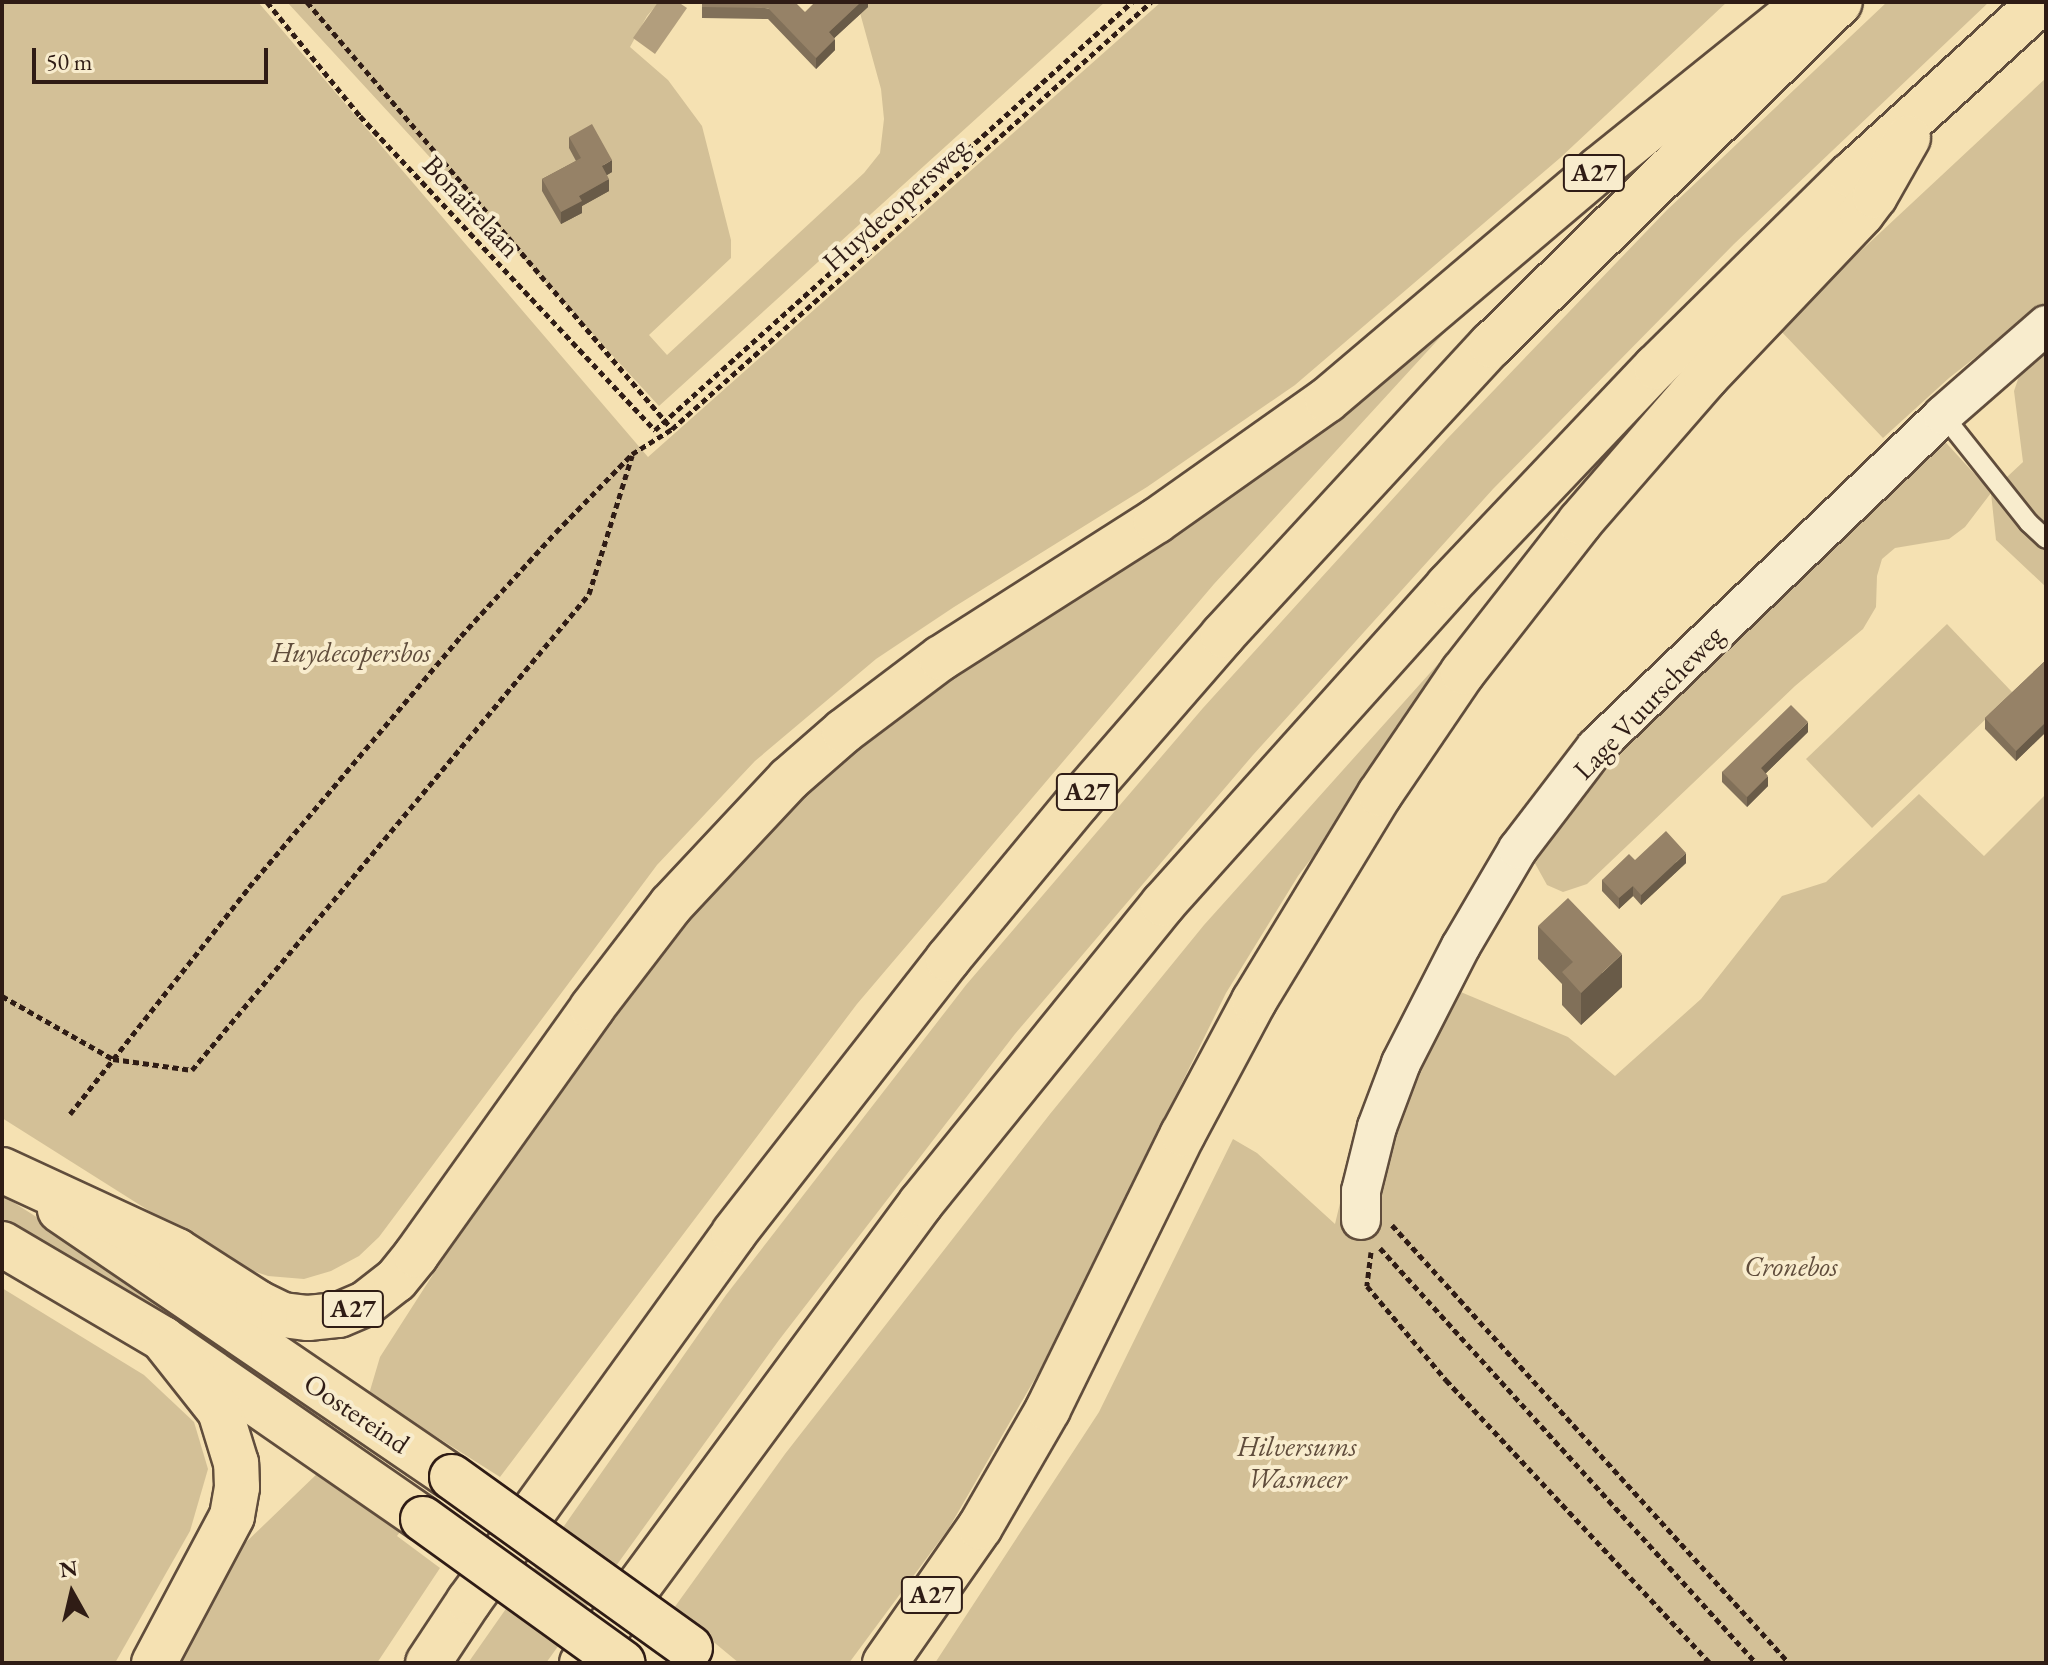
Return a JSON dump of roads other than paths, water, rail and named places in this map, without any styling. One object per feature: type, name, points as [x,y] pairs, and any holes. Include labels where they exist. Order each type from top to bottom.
[{"type":"main road","name":"A27","points":[[2,1170],[177,1251],[258,1303],[283,1315],[308,1318],[339,1315],[381,1294],[416,1255],[583,1020],[671,905],[789,779],[844,731],[941,658],[1156,521],[1327,400],[1599,169],[1807,2]]},
{"type":"main road","name":"A27","points":[[428,1663],[734,1233],[948,959],[1088,790],[1223,635],[1491,345],[1840,2]]},
{"type":"main road","name":"A27","points":[[582,1663],[921,1203],[1163,904],[1448,586],[1656,367],[1927,105],[2041,2]]},
{"type":"main road","name":"A27","points":[[885,1663],[980,1527],[1048,1409],[1183,1134],[1254,1001],[1380,794],[1463,672],[1580,522],[1706,377],[1875,196],[1927,105]]},
{"type":"main road","name":"Oostereind","points":[[2,1170],[452,1477],[699,1656]]},
{"type":"main road","name":"Oostereind","points":[[2,1244],[163,1339],[423,1519],[623,1663]]},
{"type":"main road","points":[[154,1663],[232,1516],[237,1487],[236,1463],[220,1411],[163,1339]]},
{"type":"street","name":"Lage Vuurscheweg","points":[[1361,1206],[1377,1127],[1401,1063],[1461,946],[1518,849],[1596,747],[1943,415],[2046,325]]},
{"type":"lane","points":[[1943,415],[2046,539]]},
{"type":"park label","name":"Huydecopersbos","points":[[351,652]]},
{"type":"park label","name":"Cronebos","points":[[1791,1266]]},
{"type":"park label","name":"Hilversums Wasmeer","points":[[1297,1462]]}]
